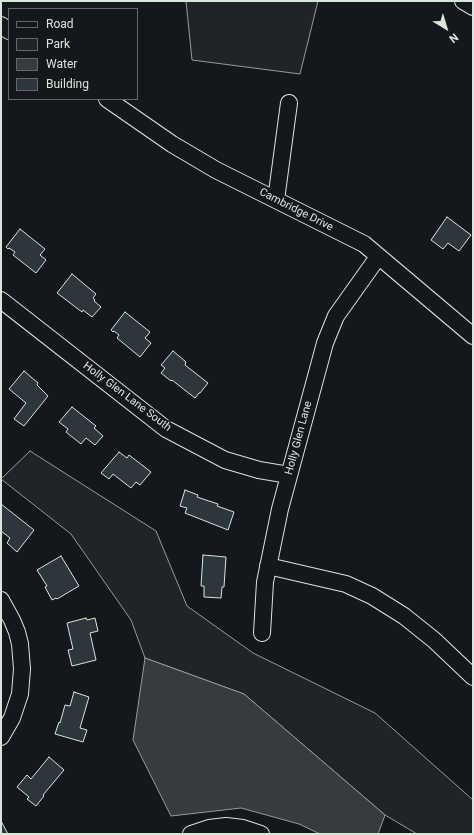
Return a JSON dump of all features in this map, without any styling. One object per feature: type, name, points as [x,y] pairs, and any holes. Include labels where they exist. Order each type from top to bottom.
[{"type":"street","points":[[463,1],[473,7]]},
{"type":"street","name":"Cambridge Drive","points":[[108,100],[172,144],[216,170],[364,244],[473,336]]},
{"type":"street","points":[[276,200],[289,103]]},
{"type":"street","name":"Holly Glen Lane","points":[[262,633],[265,582],[280,509],[325,343],[336,316],[378,257]]},
{"type":"street","name":"Holly Glen Lane South","points":[[1,300],[166,429],[225,460],[258,470],[289,475]]},
{"type":"street","points":[[268,566],[346,584],[372,596],[404,616],[434,640],[473,677]]},
{"type":"street","points":[[1,600],[7,609],[17,632],[20,644],[22,669],[20,694],[12,718],[1,737]]},
{"type":"street","points":[[191,834],[209,828],[226,826],[243,828],[261,834]]},
{"type":"green space","points":[[186,1],[318,1],[300,74],[192,60]]},
{"type":"green space","points":[[30,451],[156,531],[187,606],[253,653],[375,713],[473,800],[473,834],[417,834],[385,815],[244,694],[145,658],[131,620],[71,534],[1,479]]},
{"type":"water","points":[[145,658],[244,694],[385,815],[378,834],[320,834],[299,824],[241,808],[171,816],[133,740]]},
{"type":"building","points":[[447,217],[471,235],[459,251],[448,243],[443,249],[431,240]]},
{"type":"building","points":[[20,229],[45,249],[40,255],[46,260],[36,273],[13,255],[15,252],[6,247]]},
{"type":"building","points":[[72,274],[96,294],[93,298],[95,300],[94,301],[101,307],[92,317],[83,310],[82,312],[57,293]]},
{"type":"building","points":[[125,312],[150,332],[145,338],[151,343],[140,357],[117,338],[119,335],[111,330]]},
{"type":"building","points":[[173,351],[186,362],[185,365],[208,383],[195,398],[161,373],[165,368],[161,365]]},
{"type":"building","points":[[24,371],[38,383],[37,385],[48,396],[24,426],[14,419],[26,403],[9,389]]},
{"type":"building","points":[[72,407],[96,426],[94,428],[103,436],[95,445],[86,438],[81,444],[66,432],[68,429],[59,422]]},
{"type":"building","points":[[119,452],[127,458],[129,455],[151,472],[140,485],[136,482],[131,488],[113,474],[109,479],[101,473]]},
{"type":"building","points":[[185,490],[198,495],[197,497],[218,504],[217,506],[234,512],[228,530],[185,513],[187,508],[180,506]]},
{"type":"building","points":[[1,504],[34,530],[17,552],[7,543],[10,538],[1,531]]},
{"type":"building","points":[[203,555],[226,557],[224,587],[222,587],[221,598],[204,597],[204,586],[201,586]]},
{"type":"building","points":[[61,556],[79,586],[57,599],[52,600],[45,587],[47,586],[37,570]]},
{"type":"building","points":[[86,618],[87,620],[95,618],[98,631],[90,633],[96,660],[72,666],[68,650],[73,649],[67,623]]},
{"type":"building","points":[[74,692],[89,697],[80,728],[87,730],[83,742],[55,734],[65,705],[70,706]]},
{"type":"building","points":[[49,757],[64,770],[43,795],[44,796],[36,806],[27,799],[29,797],[17,787],[27,775],[31,779]]},
{"type":"building","points":[[1,821],[8,834],[1,834]]}]
